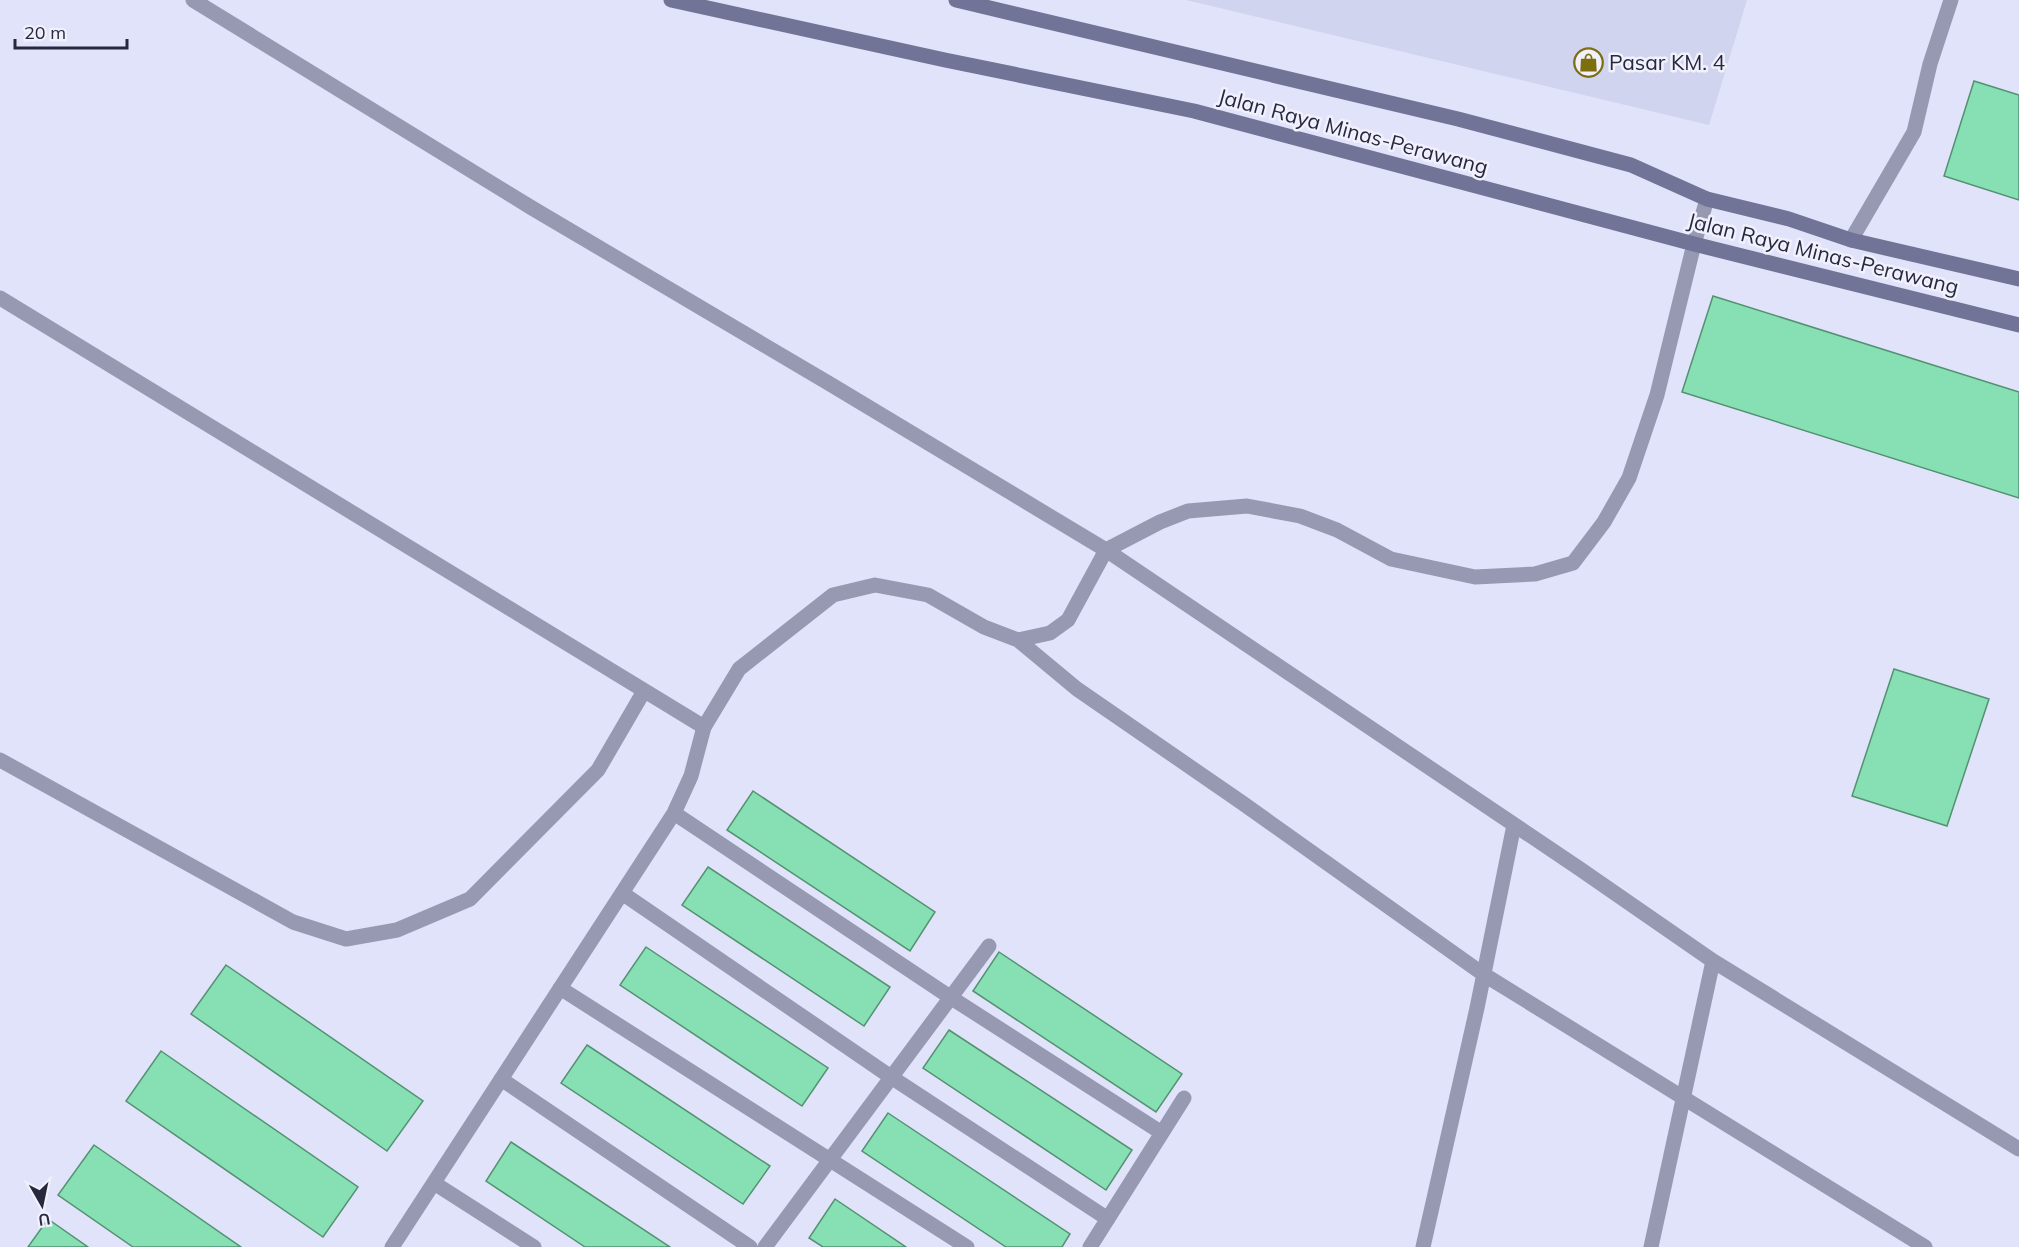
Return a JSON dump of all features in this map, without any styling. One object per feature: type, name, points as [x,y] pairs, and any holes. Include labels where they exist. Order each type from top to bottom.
[{"type":"main road","name":"Jalan Raya Minas-Perawang","points":[[672,0],[933,58],[1194,111],[1694,244],[2019,325]]},
{"type":"main road","name":"Jalan Raya Minas-Perawang","points":[[956,0],[1458,119],[1631,165],[1707,199],[1789,219],[1851,240],[2019,279]]},
{"type":"street","points":[[194,0],[532,208],[1106,550],[1713,961],[2019,1149]]},
{"type":"street","points":[[1851,240],[1914,132],[1930,64],[1951,0]]},
{"type":"street","points":[[1018,640],[1050,633],[1068,620],[1106,550],[1160,522],[1188,511],[1247,506],[1300,516],[1336,530],[1391,559],[1475,577],[1535,574],[1572,562],[1604,522],[1629,478],[1657,395],[1707,199]]},
{"type":"street","points":[[0,297],[704,727]]},
{"type":"street","points":[[392,1247],[674,813],[691,776],[704,727],[739,669],[833,595],[875,585],[928,595],[984,627],[1018,640],[1077,689],[1484,974],[1925,1247]]},
{"type":"street","points":[[0,760],[293,922],[346,939],[398,930],[470,899],[598,770],[644,691]]},
{"type":"street","points":[[674,813],[950,998],[1162,1133]]},
{"type":"street","points":[[1423,1247],[1484,974],[1514,825]]},
{"type":"street","points":[[622,893],[891,1077],[1108,1219]]},
{"type":"street","points":[[765,1247],[988,946]]},
{"type":"street","points":[[1651,1247],[1713,961]]},
{"type":"street","points":[[560,988],[967,1247]]},
{"type":"street","points":[[501,1079],[750,1247]]},
{"type":"street","points":[[1090,1247],[1184,1098]]},
{"type":"street","points":[[434,1183],[534,1247]]},
{"type":"shaded area","name":"Pasar KM. 4","points":[[1186,0],[1747,0],[1709,125]]},
{"type":"building","points":[[1974,81],[2019,95],[2019,200],[1944,176]]},
{"type":"building","points":[[1713,296],[2019,392],[2019,498],[1682,392]]},
{"type":"building","points":[[1894,669],[1989,699],[1947,826],[1852,796]]},
{"type":"building","points":[[753,791],[935,912],[910,951],[727,830]]},
{"type":"building","points":[[708,867],[890,987],[864,1026],[682,905]]},
{"type":"building","points":[[646,947],[828,1068],[802,1106],[620,985]]},
{"type":"building","points":[[999,952],[1182,1074],[1156,1112],[973,991]]},
{"type":"building","points":[[226,965],[423,1101],[387,1151],[191,1014]]},
{"type":"building","points":[[949,1030],[1132,1150],[1106,1190],[923,1068]]},
{"type":"building","points":[[587,1045],[770,1166],[743,1204],[561,1083]]},
{"type":"building","points":[[161,1051],[358,1187],[323,1237],[126,1101]]},
{"type":"building","points":[[888,1113],[1070,1234],[1062,1247],[1006,1247],[862,1151]]},
{"type":"building","points":[[511,1142],[670,1247],[585,1247],[486,1181]]},
{"type":"building","points":[[94,1145],[241,1247],[133,1247],[58,1195]]},
{"type":"building","points":[[835,1199],[906,1247],[823,1247],[809,1238]]},
{"type":"building","points":[[48,1219],[88,1247],[28,1247]]},
{"type":"place","name":"Pasar KM. 4","points":[[1588,63]]}]
